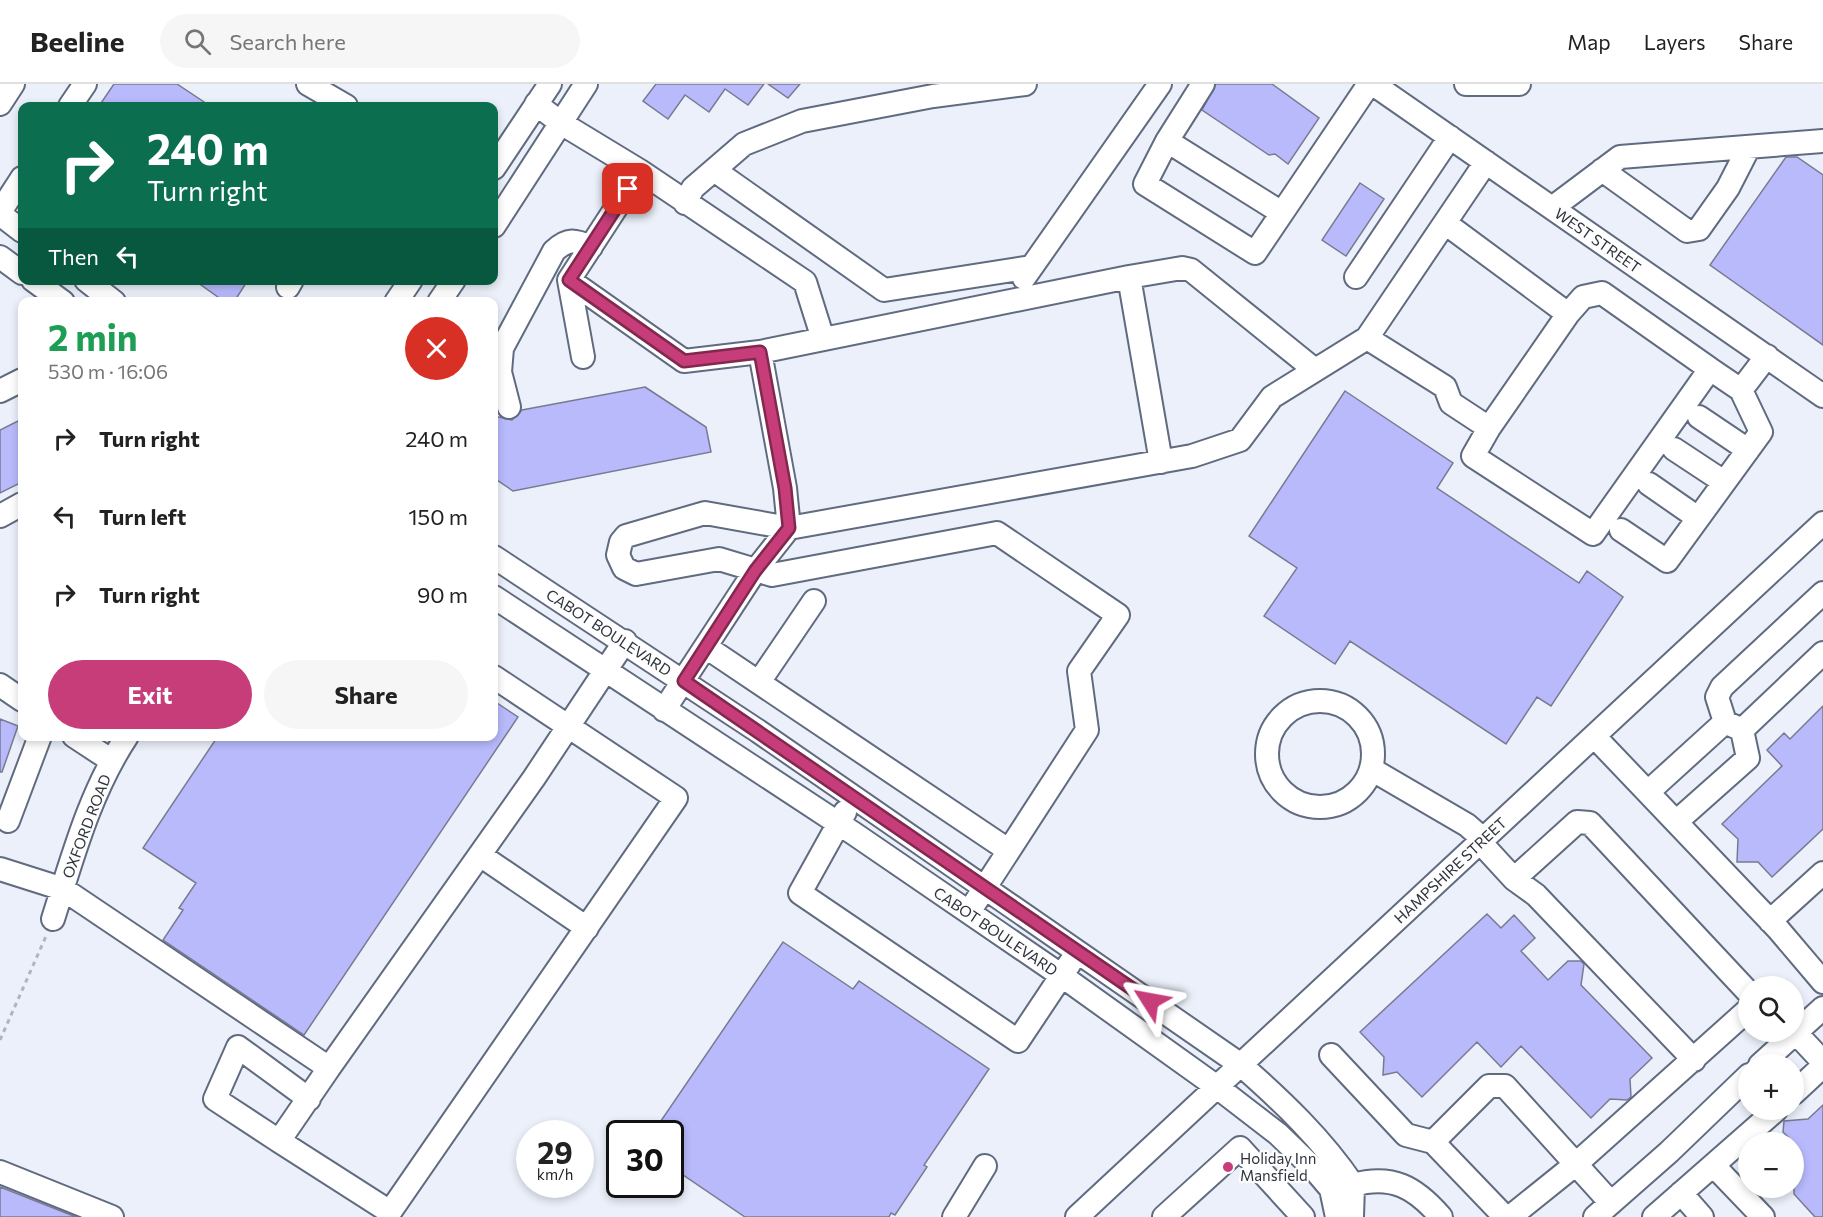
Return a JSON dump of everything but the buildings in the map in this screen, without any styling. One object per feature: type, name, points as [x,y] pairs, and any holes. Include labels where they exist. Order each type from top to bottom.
[{"type":"street","points":[[0,104],[13,84]]},
{"type":"street","points":[[73,102],[85,84]]},
{"type":"street","points":[[308,84],[339,102]]},
{"type":"street","points":[[498,162],[550,84]]},
{"type":"street","points":[[498,211],[586,84]]},
{"type":"street","points":[[685,203],[693,188],[744,144],[802,121],[933,96],[1025,84]]},
{"type":"street","points":[[1009,302],[1031,267],[1160,84]]},
{"type":"street","points":[[1203,84],[1167,141],[1145,184],[1255,253],[1371,84]]},
{"type":"street","name":"WEST STREET","points":[[1371,84],[1823,396]]},
{"type":"street","points":[[1466,84],[1519,84]]},
{"type":"street","points":[[536,104],[561,123],[640,171],[805,282],[823,339]]},
{"type":"street","points":[[1356,277],[1450,137]]},
{"type":"street","points":[[1167,141],[1282,213]]},
{"type":"street","points":[[1552,208],[1620,157],[1823,141]]},
{"type":"street","points":[[1602,170],[1687,231],[1699,230],[1728,188],[1749,147]]},
{"type":"street","points":[[969,912],[1087,730],[1079,671],[1118,615],[997,533],[772,575],[719,559],[636,574],[624,568],[618,555],[621,542],[632,533],[705,513],[789,528],[1192,456],[1240,440],[1272,397],[1367,338],[1486,162]]},
{"type":"street","points":[[714,170],[884,290],[1031,267]]},
{"type":"street","points":[[583,357],[569,280],[640,171]]},
{"type":"street","points":[[18,184],[0,213],[18,228]]},
{"type":"street","points":[[1445,223],[1568,314]]},
{"type":"street","points":[[508,407],[500,372],[502,348],[554,251],[564,241],[574,240],[591,247]]},
{"type":"street","points":[[0,258],[18,270]]},
{"type":"street","points":[[569,280],[684,361],[760,352],[1182,268],[1191,270],[1316,370]]},
{"type":"street","points":[[1129,277],[1161,462]]},
{"type":"street","points":[[40,285],[56,297]]},
{"type":"street","points":[[92,285],[108,297]]},
{"type":"street","points":[[1622,530],[1667,561],[1761,432],[1741,390],[1602,293],[1583,297],[1568,314],[1489,428],[1473,456],[1593,534],[1710,369]]},
{"type":"street","points":[[1367,338],[1445,387],[1451,403],[1489,428]]},
{"type":"street","points":[[664,710],[755,571],[789,528],[785,488],[760,352]]},
{"type":"street","points":[[1741,390],[1767,357]]},
{"type":"street","points":[[0,391],[18,382]]},
{"type":"street","points":[[1700,417],[1748,450]]},
{"type":"street","points":[[1674,449],[1724,482]]},
{"type":"street","points":[[1649,484],[1698,518]]},
{"type":"street","points":[[0,516],[18,506]]},
{"type":"street","name":"HAMPSHIRE STREET","points":[[1077,1217],[1822,526]]},
{"type":"street","name":"CABOT BOULEVARD","points":[[498,560],[625,641],[856,798],[1241,1065],[1274,1093],[1336,1159],[1353,1185]]},
{"type":"street","points":[[1676,822],[1748,758],[1734,726],[1717,697],[1722,687],[1823,593]]},
{"type":"street","name":"CABOT BOULEVARD","points":[[498,600],[837,823],[1062,976],[1217,1087],[1278,1134],[1331,1189]]},
{"type":"street","points":[[759,682],[814,601]]},
{"type":"street","points":[[279,1141],[480,855],[625,641]]},
{"type":"street","points":[[706,647],[1008,850]]},
{"type":"street","points":[[1648,792],[1734,726],[1823,653]]},
{"type":"street","points":[[309,1099],[238,1047],[215,1099],[390,1212],[676,798],[498,680]]},
{"type":"street","points":[[0,685],[18,697]]},
{"type":"street","points":[[1325,700],[1350,710],[1367,730],[1372,749],[1371,769],[1357,791],[1335,805],[1315,806],[1296,801],[1284,793],[1270,771],[1267,745],[1271,732],[1282,716],[1299,705],[1325,700]]},
{"type":"street","points":[[1594,736],[1770,921],[1823,982]]},
{"type":"street","points":[[8,821],[38,741]]},
{"type":"street","points":[[82,741],[112,760]]},
{"type":"street","name":"OXFORD ROAD","points":[[53,919],[89,810],[112,760],[124,741]]},
{"type":"street","points":[[1371,769],[1467,825],[1514,879],[1536,894],[1694,1060]]},
{"type":"street","points":[[856,798],[837,823],[800,893],[1018,1041],[1077,951]]},
{"type":"street","points":[[1514,879],[1577,822],[1590,823],[1738,981]]},
{"type":"street","points":[[480,855],[587,928]]},
{"type":"street","points":[[1770,921],[1823,873]]},
{"type":"street","points":[[2,875],[63,889],[329,1068]]},
{"type":"street","points":[[1804,1026],[1823,1008]]},
{"type":"street","points":[[1510,1217],[1576,1164],[1738,1020]]},
{"type":"street","points":[[1772,1054],[1786,1042]]},
{"type":"street","points":[[1804,1042],[1823,1062]]},
{"type":"street","points":[[1331,1055],[1406,1135],[1433,1142],[1504,1217]]},
{"type":"street","points":[[1804,1084],[1823,1066]]},
{"type":"street","points":[[1433,1142],[1489,1086],[1505,1086],[1576,1164],[1603,1210],[1669,1152],[1738,1086]]},
{"type":"street","points":[[1654,1217],[1765,1120]]},
{"type":"street","points":[[1164,1217],[1240,1148],[1303,1217]]},
{"type":"street","points":[[1669,1152],[1697,1179],[1763,1217]]},
{"type":"street","points":[[955,1217],[986,1166]]},
{"type":"street","points":[[0,1172],[112,1217]]},
{"type":"street","points":[[1337,1217],[1331,1189],[1374,1179],[1392,1180],[1415,1193],[1441,1217]]},
{"type":"street","points":[[1697,1179],[1702,1217]]},
{"type":"street","points":[[1352,1217],[1353,1185]]},
{"type":"path","points":[[0,1040],[53,919]]},
{"type":"place","name":"Holiday Inn Mansfield","points":[[1228,1167]]},
{"type":"route","points":[[628,189],[569,280],[684,361],[760,352],[785,488],[789,528],[755,571],[684,681],[1150,1001]]}]
